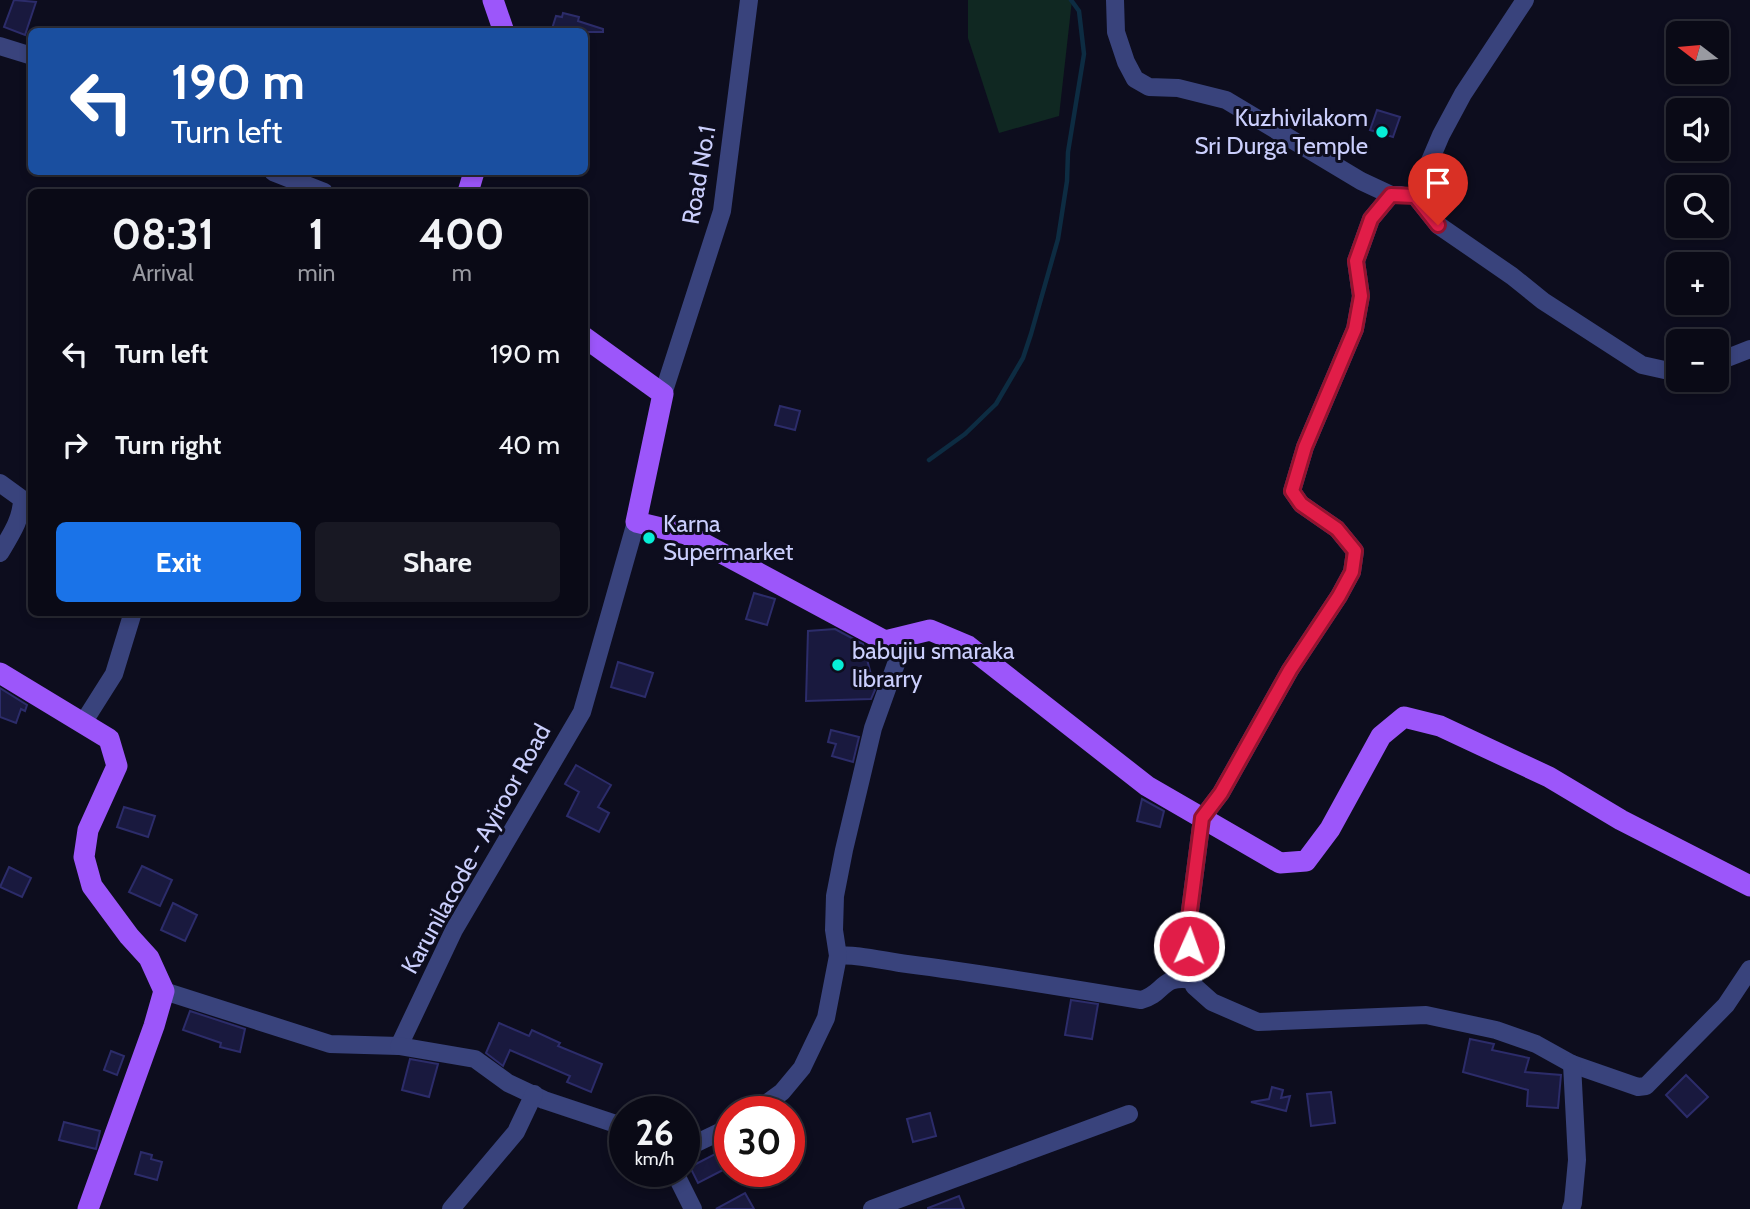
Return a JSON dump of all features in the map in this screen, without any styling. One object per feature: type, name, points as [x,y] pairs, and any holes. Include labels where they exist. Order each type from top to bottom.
[{"type":"main road","points":[[492,0],[502,28]]},
{"type":"main road","points":[[588,340],[663,394],[636,522],[686,534],[885,641],[930,631],[968,646],[1147,786],[1280,863],[1306,861],[1330,829],[1381,736],[1404,718],[1440,726],[1549,777],[1621,820],[1750,886]]},
{"type":"main road","points":[[0,673],[109,738],[117,766],[88,830],[84,857],[92,886],[149,958],[164,990],[154,1026],[88,1209]]},
{"type":"street","name":"Road No.1","points":[[663,394],[722,211],[749,0]]},
{"type":"street","points":[[1115,0],[1116,32],[1135,79],[1149,87],[1178,88],[1226,100],[1317,156],[1391,195],[1415,196],[1438,225],[1543,301],[1642,365],[1666,370]]},
{"type":"street","points":[[1415,196],[1441,135],[1464,94],[1525,0]]},
{"type":"street","points":[[0,46],[28,55]]},
{"type":"street","points":[[281,175],[316,189]]},
{"type":"street","points":[[1391,195],[1371,219],[1356,261],[1361,296],[1355,329],[1305,447],[1292,491],[1301,504],[1337,529],[1355,551],[1352,572],[1290,670],[1221,793],[1202,818],[1188,926],[1194,986],[1212,1002],[1258,1022],[1426,1015],[1496,1030],[1536,1044],[1572,1065],[1638,1087],[1646,1086],[1726,1005],[1750,969]]},
{"type":"street","points":[[1729,357],[1750,349]]},
{"type":"street","points":[[0,483],[22,499],[22,508],[18,522],[0,553]]},
{"type":"street","name":"Karunilacode - Ayiroor Road","points":[[399,1046],[454,930],[582,712],[636,522]]},
{"type":"street","points":[[83,723],[114,674],[132,616]]},
{"type":"street","points":[[777,1096],[802,1068],[826,1018],[838,956],[834,930],[835,896],[844,850],[873,728],[906,636]]},
{"type":"street","points":[[838,956],[847,954],[874,960],[1007,976],[1141,1000],[1151,997],[1164,983],[1171,980],[1179,977],[1193,980]]},
{"type":"street","points":[[164,990],[330,1044],[399,1046],[475,1059],[508,1083],[609,1121]]},
{"type":"street","points":[[1571,1209],[1577,1160],[1572,1065]]},
{"type":"street","points":[[451,1209],[516,1132],[534,1094]]},
{"type":"street","points":[[872,1209],[1129,1114]]},
{"type":"street","points":[[682,1187],[693,1209]]},
{"type":"green space","points":[[968,0],[1072,0],[1059,116],[999,133],[968,38]]},
{"type":"building","points":[[14,0],[36,2],[25,35],[4,27]]},
{"type":"building","points":[[563,13],[579,17],[578,21],[603,29],[603,32],[588,32],[588,28],[552,28],[556,16],[562,17]]},
{"type":"building","points":[[1377,110],[1400,117],[1393,137],[1370,130]]},
{"type":"building","points":[[780,406],[800,411],[795,430],[775,425]]},
{"type":"building","points":[[754,593],[775,599],[767,625],[746,619]]},
{"type":"building","name":"babujiu smaraka librarry","points":[[835,629],[863,644],[875,690],[871,699],[806,701],[808,631]]},
{"type":"building","points":[[618,662],[653,673],[645,697],[611,687]]},
{"type":"building","points":[[0,688],[27,705],[25,711],[21,709],[16,723],[0,717]]},
{"type":"building","points":[[831,730],[859,737],[853,762],[832,756],[836,744],[828,742]]},
{"type":"building","points":[[576,765],[611,785],[598,807],[609,813],[599,832],[567,816],[579,792],[565,784]]},
{"type":"building","points":[[1142,799],[1164,811],[1160,827],[1137,821]]},
{"type":"building","points":[[124,807],[155,816],[148,837],[117,827]]},
{"type":"building","points":[[142,866],[172,880],[160,906],[129,892]]},
{"type":"building","points":[[9,867],[31,878],[22,897],[0,887]]},
{"type":"building","points":[[173,903],[197,915],[185,941],[161,930]]},
{"type":"building","points":[[1071,1000],[1098,1004],[1092,1039],[1065,1035]]},
{"type":"building","points":[[190,1011],[245,1029],[240,1052],[220,1047],[221,1043],[183,1030]]},
{"type":"building","points":[[499,1023],[529,1036],[532,1030],[560,1043],[558,1046],[602,1064],[591,1092],[567,1082],[570,1076],[510,1050],[503,1066],[486,1053]]},
{"type":"building","points":[[1470,1039],[1494,1044],[1492,1050],[1529,1058],[1525,1072],[1561,1075],[1558,1108],[1527,1106],[1528,1090],[1463,1072]]},
{"type":"building","points":[[111,1051],[124,1056],[117,1075],[104,1070]]},
{"type":"building","points":[[410,1059],[438,1064],[429,1097],[402,1090]]},
{"type":"building","points":[[1686,1075],[1708,1097],[1687,1117],[1666,1095]]},
{"type":"building","points":[[1272,1087],[1283,1090],[1281,1098],[1290,1096],[1286,1111],[1251,1102],[1269,1099]]},
{"type":"building","points":[[1331,1092],[1335,1123],[1311,1126],[1307,1094]]},
{"type":"building","points":[[930,1113],[936,1136],[913,1142],[907,1119]]},
{"type":"building","points":[[64,1122],[100,1131],[96,1149],[59,1140]]},
{"type":"building","points":[[141,1152],[162,1162],[157,1180],[135,1174]]},
{"type":"building","points":[[714,1155],[714,1175],[700,1182],[700,1162]]},
{"type":"building","points":[[745,1193],[754,1209],[716,1209]]},
{"type":"building","points":[[959,1196],[964,1209],[928,1209],[928,1208]]},
{"type":"waterway","points":[[929,460],[965,434],[996,404],[1023,358],[1031,334],[1058,239],[1067,181],[1068,152],[1084,54],[1079,11],[1071,0]]},
{"type":"place","name":"Kuzhivilakom Sri Durga Temple","points":[[1382,132]]},
{"type":"place","name":"Karna Supermarket","points":[[649,538]]},
{"type":"place","name":"babujiu smaraka librarry","points":[[838,665]]},
{"type":"route","points":[[1189,946],[1188,926],[1202,818],[1221,793],[1290,670],[1352,572],[1355,551],[1345,537],[1301,504],[1292,491],[1305,447],[1355,329],[1361,296],[1356,261],[1363,240],[1371,219],[1391,195],[1415,196],[1438,225]]}]
